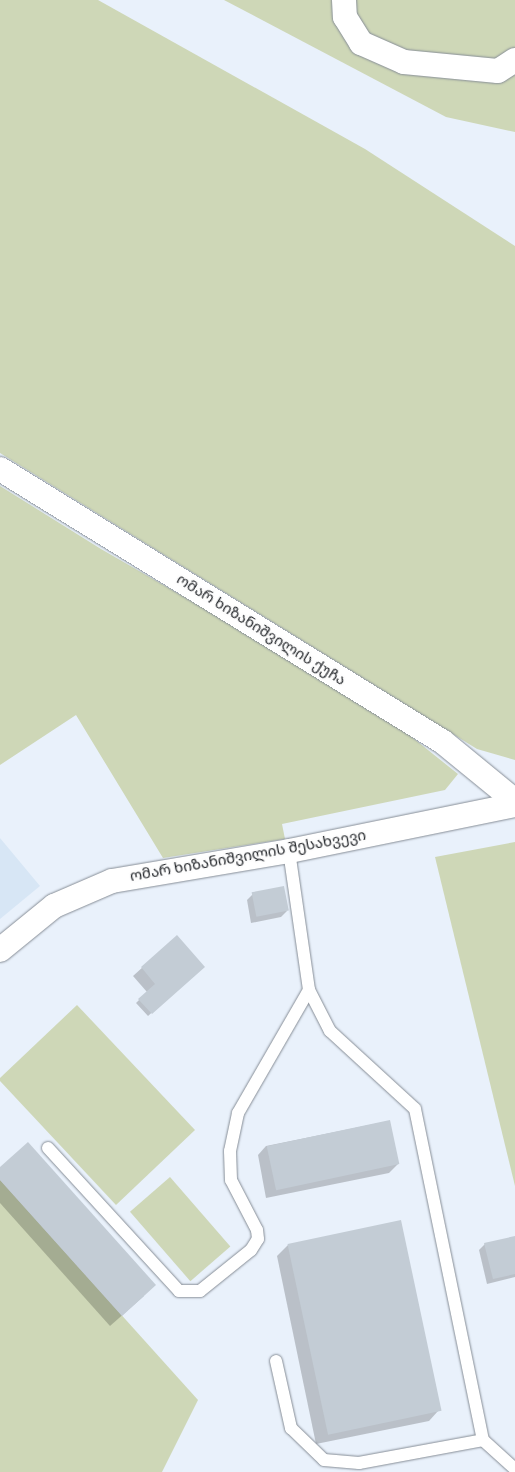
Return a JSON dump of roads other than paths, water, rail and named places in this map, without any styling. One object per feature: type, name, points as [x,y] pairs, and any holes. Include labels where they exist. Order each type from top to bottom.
[{"type":"street","points":[[344,0],[345,17],[361,43],[404,62],[498,71],[515,60]]},
{"type":"street","name":"ომარ ხიზანიშვილის ქუჩა","points":[[0,469],[443,742],[515,801]]},
{"type":"street","name":"ომარ ხიზანიშვილის შესახვევი","points":[[0,950],[54,906],[112,880],[289,851],[515,805]]},
{"type":"lane","points":[[289,851],[309,990],[330,1032],[414,1108],[483,1440],[515,1469]]},
{"type":"lane","points":[[48,1148],[179,1291],[200,1291],[251,1250],[258,1239],[257,1230],[231,1180],[230,1151],[238,1113],[309,990]]},
{"type":"lane","points":[[276,1361],[291,1428],[324,1460],[359,1463],[483,1440]]}]
